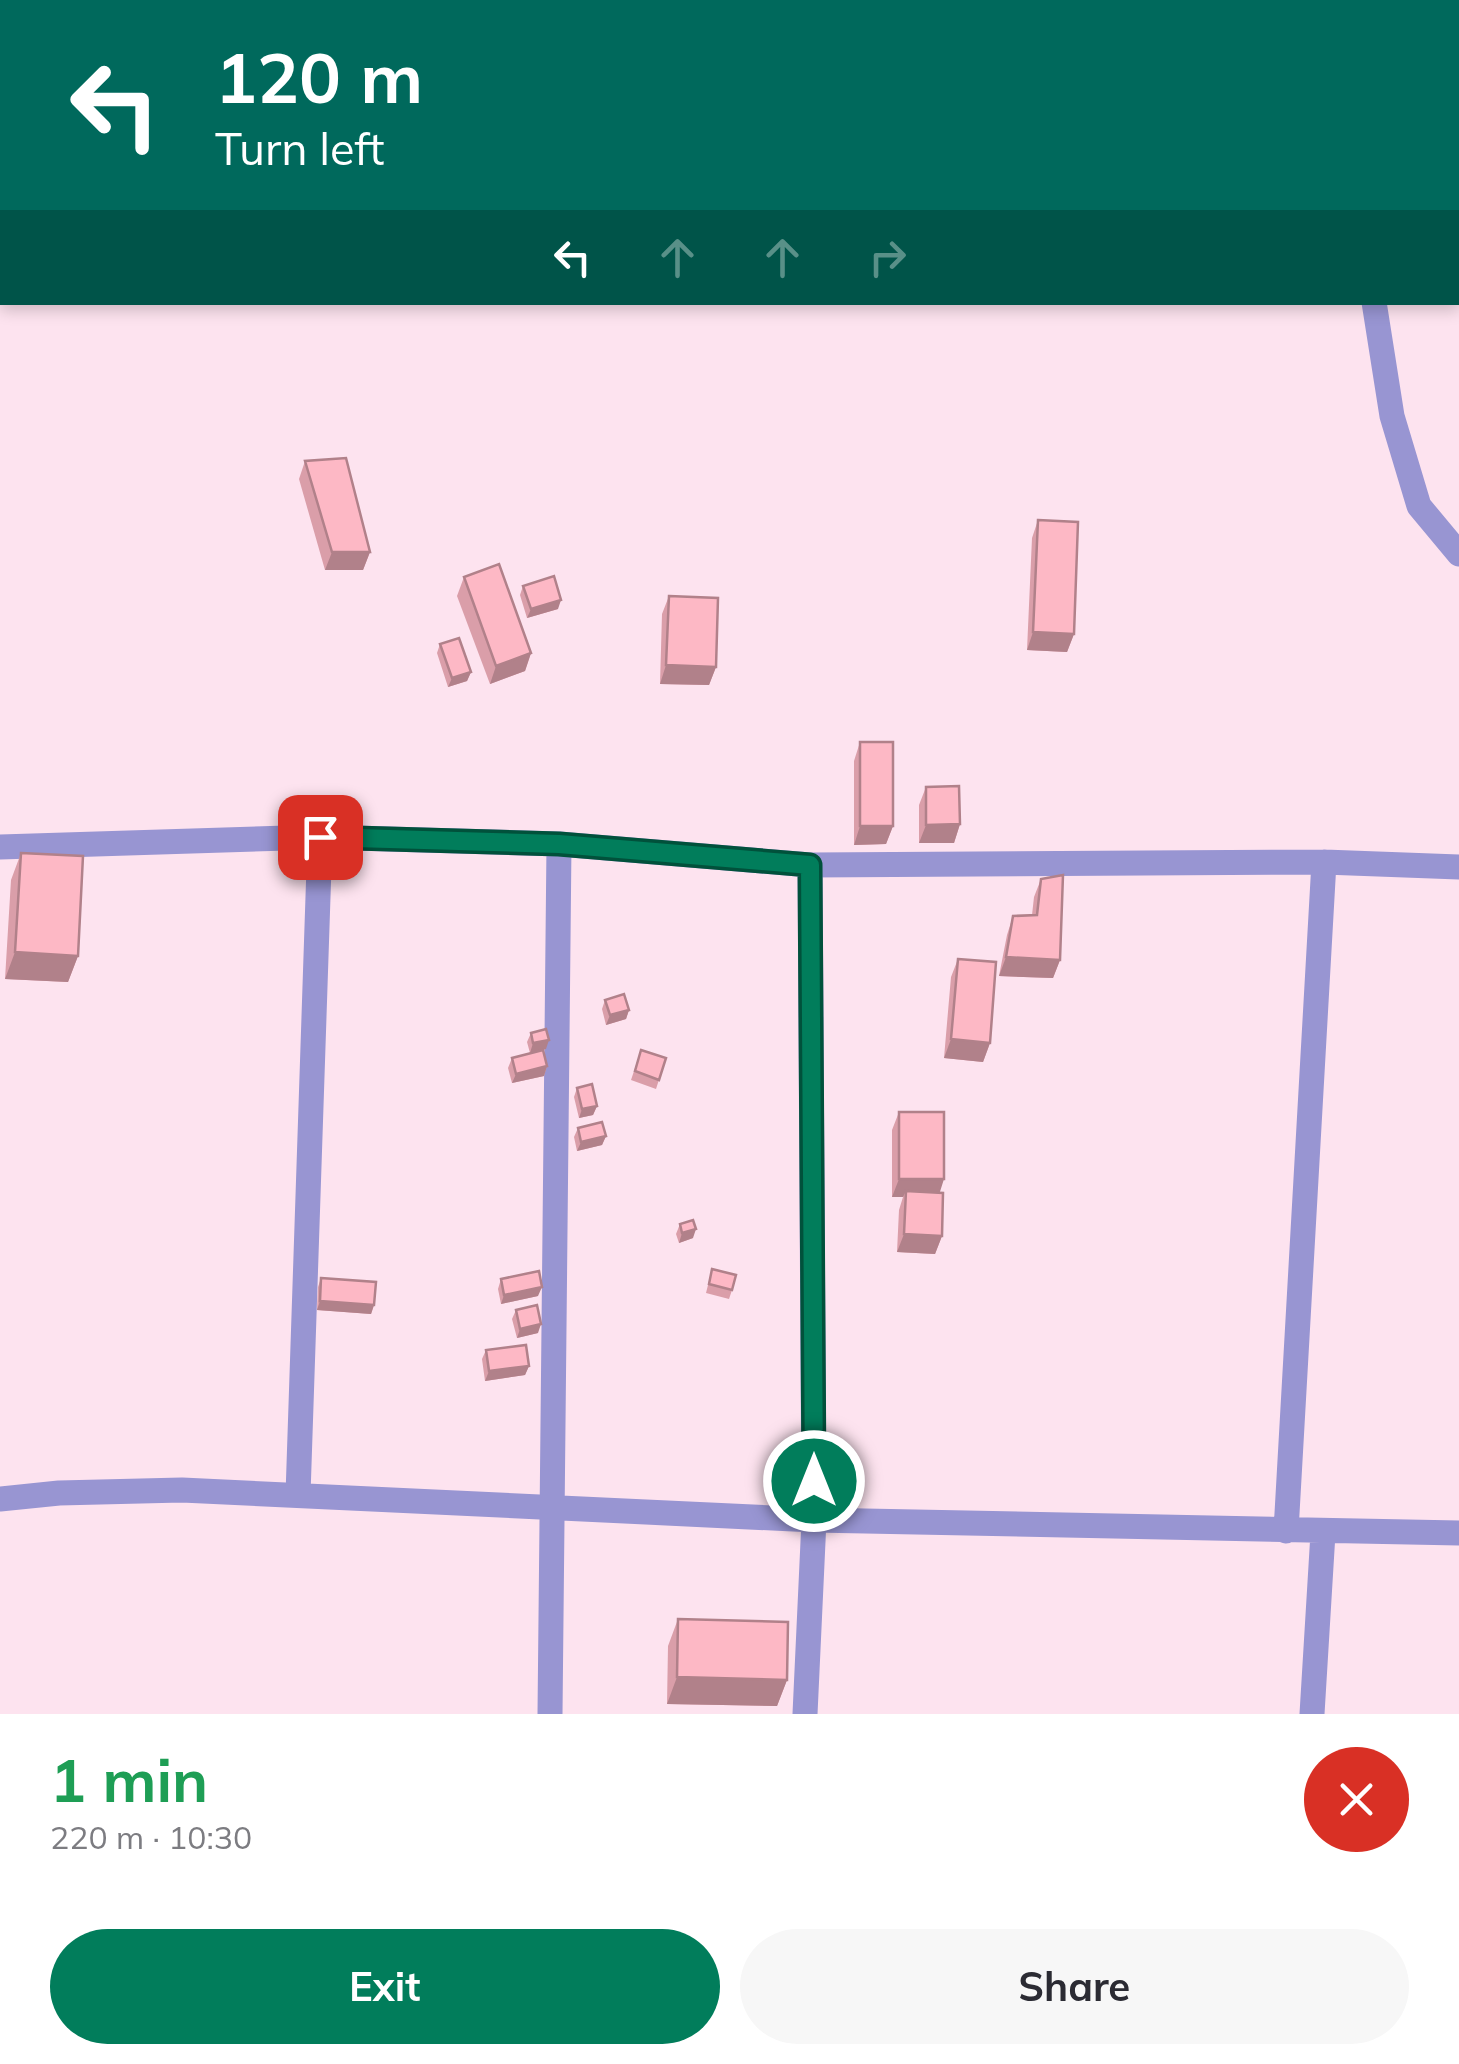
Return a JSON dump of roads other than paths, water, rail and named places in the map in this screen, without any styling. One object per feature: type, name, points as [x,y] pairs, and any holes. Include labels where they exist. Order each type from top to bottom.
[{"type":"street","points":[[1374,305],[1392,416],[1419,506],[1459,554]]},
{"type":"street","points":[[298,1496],[320,837]]},
{"type":"street","points":[[0,847],[320,837],[559,844],[810,865],[1324,862],[1459,868]]},
{"type":"street","points":[[550,1714],[559,844]]},
{"type":"street","points":[[1286,1532],[1324,862]]},
{"type":"street","points":[[805,1714],[814,1520],[810,865]]},
{"type":"street","points":[[0,1499],[58,1493],[182,1490],[814,1520],[1459,1534]]},
{"type":"street","points":[[1312,1714],[1323,1533]]}]
